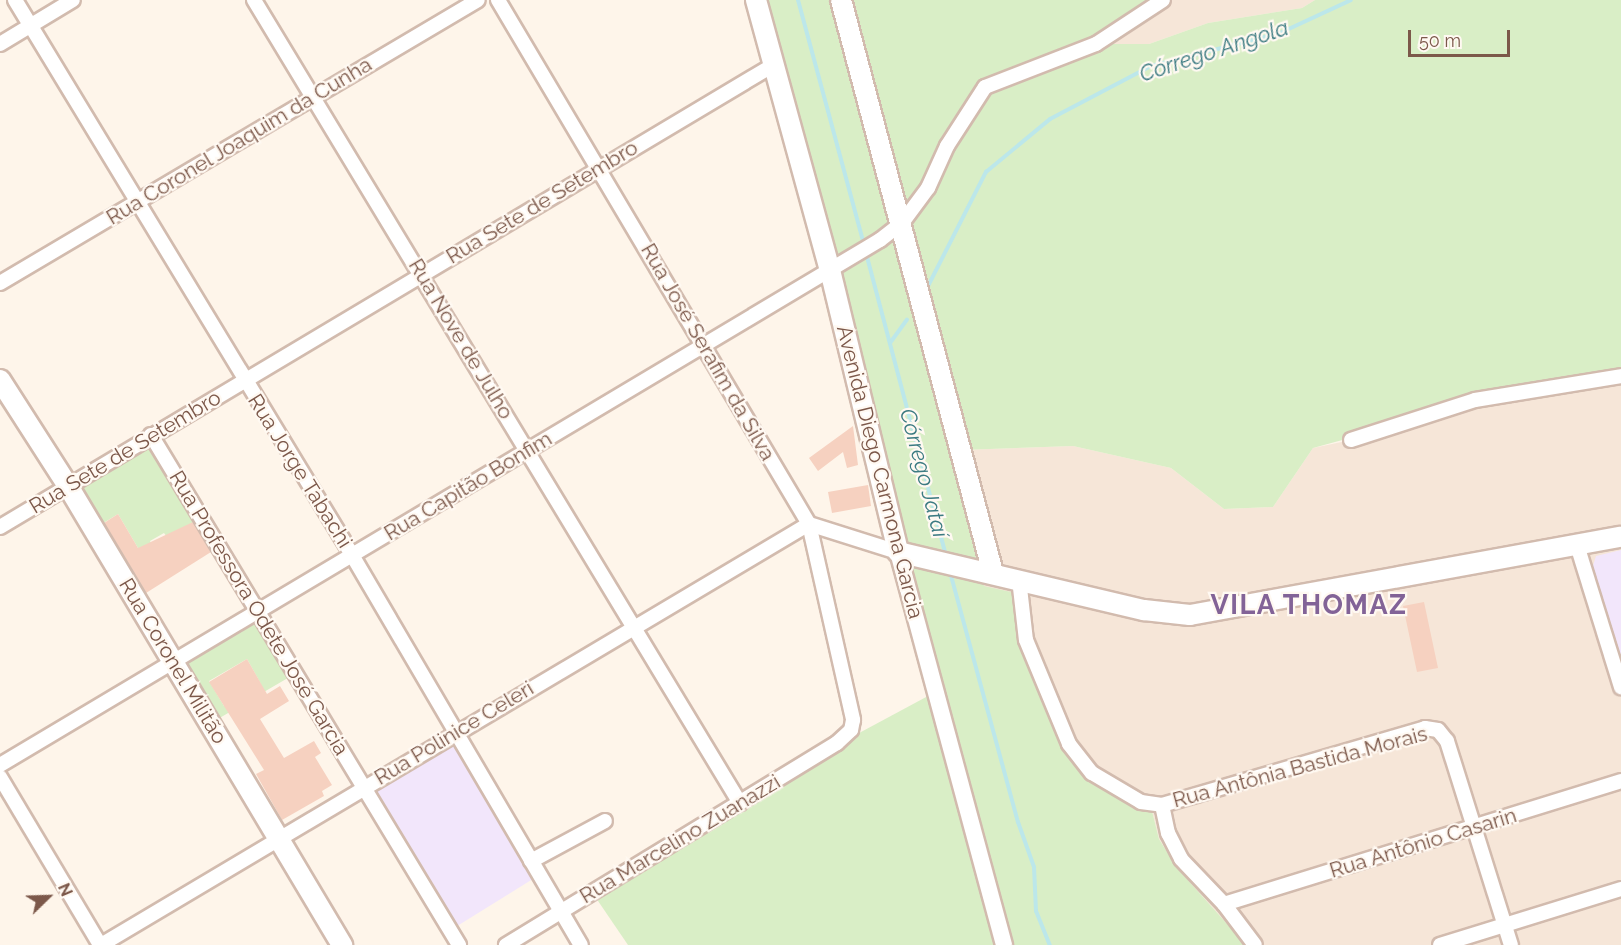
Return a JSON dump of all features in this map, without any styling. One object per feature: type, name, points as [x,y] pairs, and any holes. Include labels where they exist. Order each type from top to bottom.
[{"type":"main road","name":"Avenida Diego Carmona Garcia","points":[[756,0],[775,64],[904,553]]},
{"type":"main road","points":[[841,0],[902,223],[986,571]]},
{"type":"main road","name":"Rua Coronel Militão","points":[[0,380],[68,486],[342,945]]},
{"type":"main road","points":[[904,553],[1144,610],[1190,615],[1621,537]]},
{"type":"street","name":"Rua Jorge Tabachi","points":[[15,0],[135,202],[352,555],[581,945]]},
{"type":"street","points":[[0,44],[73,0]]},
{"type":"street","name":"Rua Nove de Julho","points":[[254,0],[422,273],[740,803]]},
{"type":"street","name":"Rua Coronel Joaquim da Cunha","points":[[0,283],[312,96],[478,0]]},
{"type":"street","name":"Rua José Serafim da Silva","points":[[498,0],[600,168],[809,524],[852,711],[851,729]]},
{"type":"street","name":"Rua Capitão Bonfim","points":[[0,765],[880,240],[902,223],[928,188],[947,146],[985,87],[1096,44],[1163,0]]},
{"type":"street","name":"Rua Sete de Setembro","points":[[0,527],[775,64]]},
{"type":"street","points":[[1351,440],[1475,400],[1621,376]]},
{"type":"street","name":"Rua Professora Odete José Garcia","points":[[151,435],[459,945]]},
{"type":"street","points":[[809,524],[904,553]]},
{"type":"street","name":"Rua Polinice Celeri","points":[[100,945],[279,842],[455,731],[809,524]]},
{"type":"street","points":[[1577,545],[1621,687]]},
{"type":"street","name":"Avenida Diego Carmona Garcia","points":[[904,553],[1004,945]]},
{"type":"street","points":[[1019,579],[1026,640],[1069,744],[1092,773],[1118,791],[1141,802],[1162,805],[1168,833],[1181,859],[1224,904],[1255,945]]},
{"type":"street","name":"Rua Antônia Bastida Morais","points":[[1162,805],[1425,728],[1438,730],[1447,741],[1474,827]]},
{"type":"street","name":"Rua Marcelino Zuanazzi","points":[[506,945],[837,743],[851,729]]},
{"type":"street","points":[[0,777],[100,945]]},
{"type":"street","name":"Rua Antônio Casarin","points":[[1224,904],[1621,782]]},
{"type":"street","points":[[531,861],[605,821]]},
{"type":"street","points":[[1474,827],[1511,945]]},
{"type":"street","points":[[1440,945],[1621,889]]},
{"type":"shaded area","points":[[1163,0],[1315,0],[1302,8],[1208,23],[1149,44],[1096,44]]},
{"type":"shaded area","points":[[1621,376],[1621,945],[1246,945],[1177,868],[1159,839],[1152,811],[1066,747],[1033,671],[984,587],[961,450],[1073,446],[1171,468],[1224,509],[1273,507],[1313,448],[1351,440],[1435,411]]},
{"type":"shaded area","points":[[1621,550],[1621,656],[1592,569],[1596,556]]},
{"type":"shaded area","points":[[453,737],[536,877],[454,928],[369,788]]},
{"type":"green space","points":[[763,0],[834,0],[979,542],[984,586],[1011,592],[1033,671],[1066,747],[1115,792],[1152,811],[1159,839],[1177,868],[1246,945],[1007,945]]},
{"type":"green space","points":[[841,0],[1163,0],[1098,44],[1149,44],[1208,23],[1302,8],[1315,0],[1621,0],[1621,376],[1526,390],[1313,448],[1273,507],[1224,509],[1171,468],[1073,446],[961,450]]},
{"type":"green space","points":[[152,444],[197,520],[167,537],[164,533],[150,541],[152,545],[120,566],[117,561],[138,548],[118,514],[97,527],[74,489]]},
{"type":"green space","points":[[258,615],[293,675],[211,723],[176,664]],"holes":[[[247,659],[261,684],[224,706],[209,681]]]},
{"type":"green space","points":[[928,696],[997,945],[628,945],[596,898],[848,739]]},
{"type":"building","points":[[853,426],[858,465],[847,468],[843,452],[818,471],[809,458]]},
{"type":"building","points":[[868,485],[871,506],[832,513],[828,492]]},
{"type":"building","points":[[118,514],[138,548],[193,522],[211,552],[146,593],[104,523]]},
{"type":"building","points":[[1424,602],[1438,668],[1417,672],[1403,606]]},
{"type":"building","points":[[247,659],[267,694],[280,686],[289,701],[260,719],[284,758],[314,741],[321,753],[315,757],[332,785],[322,791],[324,796],[282,820],[256,774],[264,770],[209,682]]},
{"type":"waterway","name":"Córrego Jataí","points":[[798,0],[864,245]]},
{"type":"waterway","name":"Córrego Angola","points":[[925,292],[986,172],[1050,119],[1151,66],[1280,33],[1351,0]]},
{"type":"waterway","name":"Córrego Jataí","points":[[866,253],[946,556]]},
{"type":"waterway","name":"Córrego Angola","points":[[890,343],[907,320]]},
{"type":"waterway","name":"Córrego Jataí","points":[[950,572],[1018,822],[1034,867],[1036,911],[1050,945]]},
{"type":"district","name":"VILA THOMAZ","points":[[1309,605]]}]
